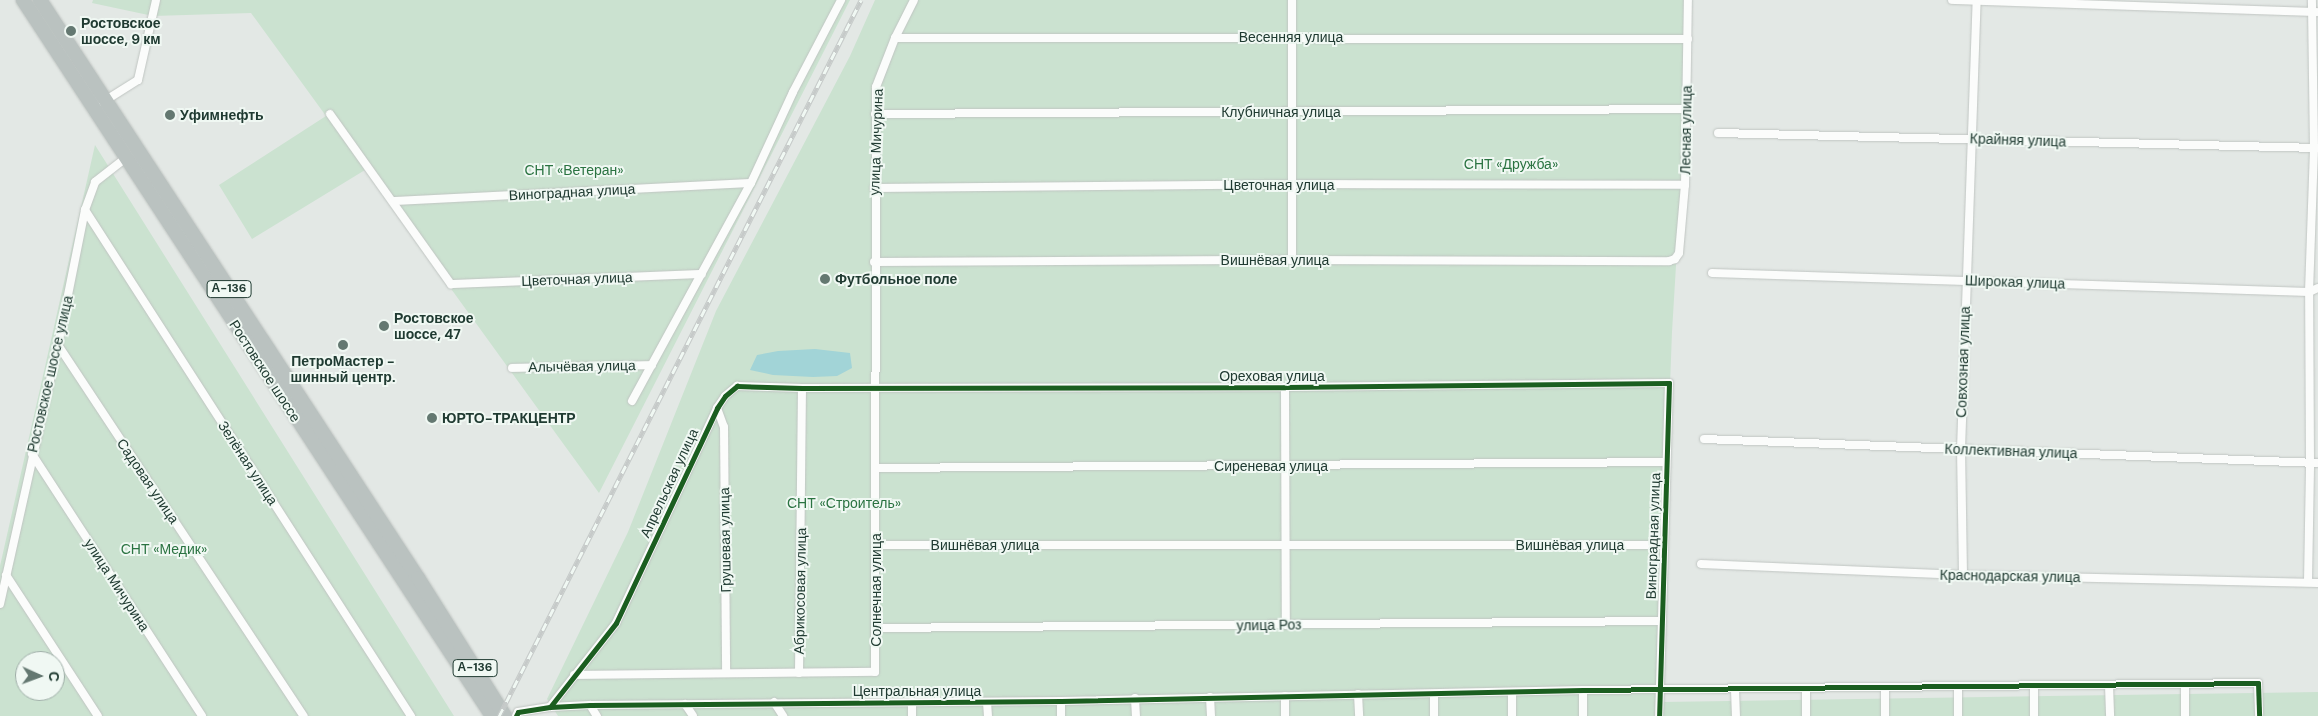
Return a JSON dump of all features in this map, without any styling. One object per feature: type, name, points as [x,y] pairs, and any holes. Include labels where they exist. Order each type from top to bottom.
[{"type":"highway","name":"Ростовское шоссе","points":[[23,0],[492,716]]},
{"type":"highway","name":"Ростовское шоссе","points":[[40,0],[413,570],[505,716]]},
{"type":"street","points":[[632,402],[751,183],[793,92],[841,0]]},
{"type":"street","name":"улица Мичурина","points":[[874,388],[876,87],[895,38],[914,0]]},
{"type":"street","points":[[1292,0],[1292,260]]},
{"type":"street","name":"Лесная улица","points":[[1676,259],[1679,253],[1684,185],[1688,0]]},
{"type":"street","points":[[1952,0],[2315,12]]},
{"type":"street","name":"Совхозная улица","points":[[1963,575],[1961,449],[1978,0]]},
{"type":"street","points":[[2308,582],[2314,463],[2309,292],[2316,149],[2315,12],[2312,0]]},
{"type":"street","points":[[93,108],[138,80],[155,4]]},
{"type":"street","name":"Весенняя улица","points":[[895,38],[1293,37],[1688,39]]},
{"type":"street","name":"Клубничная улица","points":[[875,114],[1687,110]]},
{"type":"street","points":[[330,114],[394,201]]},
{"type":"street","name":"Крайняя улица","points":[[1718,133],[2316,149]]},
{"type":"street","name":"Ростовское шоссе улица","points":[[0,604],[32,454],[58,345],[85,210],[95,182],[138,149]]},
{"type":"street","name":"Виноградная улица","points":[[394,201],[751,183]]},
{"type":"street","name":"Цветочная улица","points":[[874,188],[1293,184],[1684,185]]},
{"type":"street","name":"Цветочная улица","points":[[394,201],[452,284],[702,274]]},
{"type":"street","name":"Зелёная улица","points":[[85,210],[411,716]]},
{"type":"street","name":"Вишнёвая улица","points":[[874,262],[1669,261],[1676,259]]},
{"type":"street","name":"Широкая улица","points":[[1712,273],[2309,292],[2318,288]]},
{"type":"street","name":"Садовая улица","points":[[58,345],[304,716]]},
{"type":"street","name":"Алычёвая улица","points":[[512,368],[652,365]]},
{"type":"street","name":"Виноградная улица","points":[[1659,690],[1669,383]]},
{"type":"street","name":"Ореховая улица","points":[[874,388],[1285,387],[1669,383]]},
{"type":"street","name":"Апрельская улица","points":[[550,707],[616,623],[717,408],[725,396],[737,386],[874,388]]},
{"type":"street","points":[[1285,387],[1286,625]]},
{"type":"street","name":"Абрикосовая улица","points":[[799,673],[802,388]]},
{"type":"street","name":"Солнечная улица","points":[[799,673],[875,672],[874,388]]},
{"type":"street","name":"Грушевая улица","points":[[717,408],[724,427],[726,673]]},
{"type":"street","name":"Коллективная улица","points":[[1704,439],[2314,463]]},
{"type":"street","name":"улица Мичурина","points":[[32,454],[202,716]]},
{"type":"street","name":"Сиреневая улица","points":[[875,468],[1666,462]]},
{"type":"street","name":"Вишнёвая улица","points":[[876,545],[1664,545]]},
{"type":"street","name":"Краснодарская улица","points":[[1701,564],[1963,575],[2318,583]]},
{"type":"street","points":[[6,575],[98,716]]},
{"type":"street","name":"улица Роз","points":[[875,628],[1662,621]]},
{"type":"street","points":[[574,675],[799,673]]},
{"type":"street","name":"Центральная улица","points":[[516,716],[518,712],[550,707],[590,705],[774,702],[987,702],[1583,690],[2258,683],[2259,716]]},
{"type":"street","points":[[2185,684],[2186,716]]},
{"type":"street","points":[[2109,685],[2110,716]]},
{"type":"street","points":[[1958,686],[1958,716]]},
{"type":"street","points":[[2034,686],[2034,716]]},
{"type":"street","points":[[1885,687],[1886,716]]},
{"type":"street","points":[[1806,688],[1806,716]]},
{"type":"street","points":[[1735,689],[1736,716]]},
{"type":"street","points":[[1583,690],[1583,716]]},
{"type":"street","points":[[1659,690],[1659,716]]},
{"type":"street","points":[[1512,692],[1512,716]]},
{"type":"street","points":[[1358,694],[1359,716]]},
{"type":"street","points":[[1434,694],[1434,716]]},
{"type":"street","points":[[1284,696],[1285,716]]},
{"type":"street","points":[[1210,697],[1211,716]]},
{"type":"street","points":[[1135,698],[1136,716]]},
{"type":"street","points":[[1061,701],[1061,716]]},
{"type":"street","points":[[774,702],[783,716]]},
{"type":"street","points":[[912,702],[912,716]]},
{"type":"street","points":[[987,702],[988,716]]},
{"type":"street","points":[[685,704],[693,716]]},
{"type":"street","points":[[590,705],[597,716]]},
{"type":"green space","name":"СНТ «Ветеран»","points":[[93,0],[850,0],[599,493],[365,170],[252,239],[219,185],[326,116],[251,13],[153,16],[92,3]]},
{"type":"green space","points":[[875,0],[1692,0],[1672,332],[1664,545],[1662,702],[2318,692],[2318,716],[558,716],[547,699],[628,532],[716,311],[850,56]]},
{"type":"green space","name":"СНТ «Медик»","points":[[95,145],[454,716],[0,716],[0,566]]},
{"type":"water","points":[[815,349],[850,353],[852,368],[837,376],[813,377],[773,375],[750,370],[757,355],[778,351]]},
{"type":"railway","points":[[499,716],[861,0]]},
{"type":"cycle path","points":[[550,707],[616,623],[717,408],[725,396],[737,386],[802,388],[1285,387],[1669,383],[1659,716]]},
{"type":"cycle path","points":[[516,716],[518,712],[550,707],[590,705],[1061,701],[1583,690],[2258,683],[2259,716]]},
{"type":"place","name":"Ростовское шоссе, 9 км","points":[[71,31]]},
{"type":"place","name":"Уфимнефть","points":[[170,115]]},
{"type":"place","name":"Футбольное поле","points":[[825,279]]},
{"type":"place","name":"Ростовское шоссе, 47","points":[[384,326]]},
{"type":"place","name":"ПетроМастер - шинный центр.","points":[[343,345]]},
{"type":"place","name":"ЮРТО-ТРАКЦЕНТР","points":[[432,418]]},
{"type":"park label","name":"СНТ «Дружба»","points":[[1511,164]]},
{"type":"park label","name":"СНТ «Строитель»","points":[[844,503]]}]
